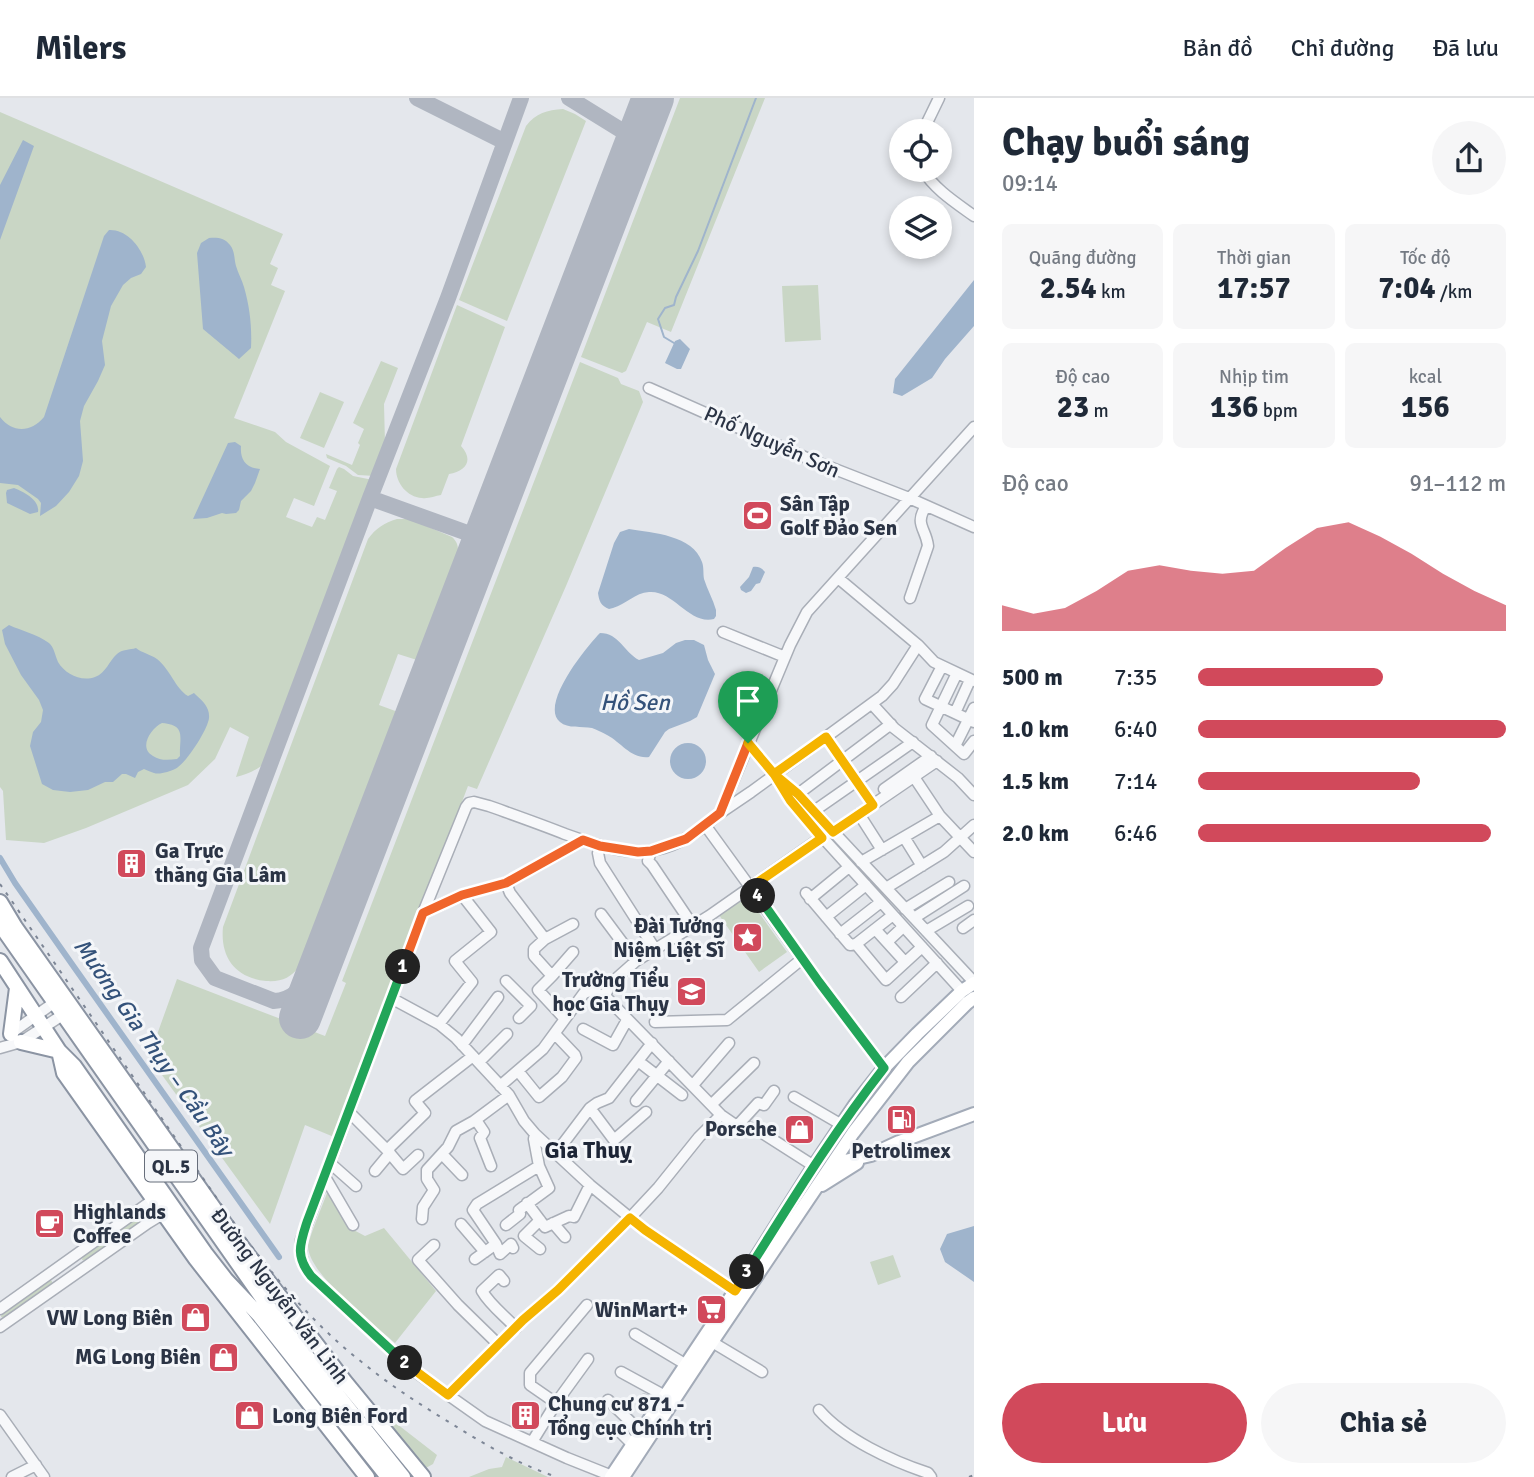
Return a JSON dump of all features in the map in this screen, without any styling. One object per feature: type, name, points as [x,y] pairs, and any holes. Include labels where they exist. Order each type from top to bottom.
[{"type":"highway","name":"Đường Nguyễn Văn Linh","points":[[0,902],[278,1319],[403,1477]]},
{"type":"highway","name":"Đường Nguyễn Văn Linh","points":[[0,916],[6,933],[60,1008],[345,1381],[423,1477]]},
{"type":"highway","name":"Đường Nguyễn Văn Linh","points":[[0,961],[59,1051],[64,1073],[159,1196],[200,1265],[367,1477]]},
{"type":"highway","points":[[17,988],[16,1038],[59,1051]]},
{"type":"highway","name":"Đường Nguyễn Văn Linh","points":[[168,1210],[226,1280],[260,1315],[388,1477]]},
{"type":"highway","points":[[226,1280],[247,1326]]},
{"type":"main road","points":[[615,1477],[640,1433],[842,1125],[884,1068],[962,991],[974,983]]},
{"type":"main road","points":[[615,1477],[712,1342],[868,1113],[908,1062],[974,998]]},
{"type":"main road","points":[[816,1189],[871,1155],[974,1114]]},
{"type":"main road","points":[[817,1162],[832,1164],[871,1155]]},
{"type":"street","points":[[929,119],[939,98]]},
{"type":"street","points":[[931,182],[974,216]]},
{"type":"street","name":"Phố Nguyễn Sơn","points":[[649,388],[809,459],[974,527]]},
{"type":"street","points":[[720,813],[785,657],[807,612],[974,427]]},
{"type":"street","points":[[910,598],[928,546],[920,524],[921,513],[926,506]]},
{"type":"street","points":[[838,578],[918,645],[933,662],[972,680],[955,713]]},
{"type":"street","points":[[723,632],[785,657]]},
{"type":"street","points":[[615,1477],[485,1421],[410,1368],[308,1272],[301,1260],[301,1240],[423,913],[469,803],[489,806],[600,846],[631,852],[651,851],[686,839],[872,704],[894,684],[918,645]]},
{"type":"street","points":[[942,666],[925,699],[971,721]]},
{"type":"street","points":[[957,673],[932,725],[964,754],[974,741]]},
{"type":"street","points":[[872,704],[891,724],[958,778],[974,795]]},
{"type":"street","points":[[955,746],[971,721],[974,708]]},
{"type":"street","points":[[798,794],[891,724]]},
{"type":"street","points":[[826,737],[871,802]]},
{"type":"street","points":[[814,811],[913,742]]},
{"type":"street","points":[[748,743],[822,838],[962,991]]},
{"type":"street","points":[[831,830],[914,777],[934,759]]},
{"type":"street","points":[[831,830],[934,759]]},
{"type":"street","points":[[774,774],[798,794],[974,983]]},
{"type":"street","points":[[914,777],[940,816],[974,852]]},
{"type":"street","points":[[859,814],[882,850]]},
{"type":"street","points":[[861,862],[940,816]]},
{"type":"street","points":[[705,825],[884,1068]]},
{"type":"street","points":[[886,888],[944,852],[974,825]]},
{"type":"street","points":[[904,837],[922,866]]},
{"type":"street","points":[[605,996],[610,984],[636,961],[693,926],[822,838]]},
{"type":"street","points":[[423,913],[462,895],[506,883],[583,840]]},
{"type":"street","points":[[600,846],[600,863],[655,949]]},
{"type":"street","points":[[651,851],[648,861],[693,926]]},
{"type":"street","points":[[849,867],[808,896],[850,945],[856,944],[893,915]]},
{"type":"street","points":[[905,909],[948,882]]},
{"type":"street","points":[[506,883],[545,939]]},
{"type":"street","points":[[825,917],[866,886]]},
{"type":"street","points":[[914,918],[964,886]]},
{"type":"street","points":[[439,1024],[472,982],[454,961],[491,932],[462,895]]},
{"type":"street","points":[[840,934],[881,902]]},
{"type":"street","points":[[926,931],[968,906]]},
{"type":"street","points":[[601,914],[636,961]]},
{"type":"street","points":[[963,928],[974,920]]},
{"type":"street","points":[[552,976],[534,956],[534,948],[573,924]]},
{"type":"street","points":[[887,942],[903,927]]},
{"type":"street","points":[[875,929],[905,962]]},
{"type":"street","points":[[856,944],[886,980],[922,947]]},
{"type":"street","points":[[526,1001],[573,952]]},
{"type":"street","points":[[655,1023],[727,1020],[802,959]]},
{"type":"street","points":[[901,997],[937,963]]},
{"type":"street","points":[[506,981],[531,1006],[519,1018]]},
{"type":"street","points":[[538,990],[564,1018]]},
{"type":"street","points":[[500,1086],[543,1049],[564,1018],[584,993],[590,990],[605,996],[721,1115],[737,1126],[756,1129],[817,1162]]},
{"type":"street","points":[[463,1045],[498,996]]},
{"type":"street","points":[[391,998],[439,1024],[463,1045],[509,1095],[524,1121],[536,1135],[590,1185],[645,1230],[735,1291]]},
{"type":"street","points":[[39,1022],[60,1008]]},
{"type":"street","points":[[0,1048],[60,1008]]},
{"type":"street","points":[[583,1030],[613,1045],[627,1020]]},
{"type":"street","points":[[375,1171],[388,1152],[425,1113],[415,1101],[476,1059],[506,1034]]},
{"type":"street","points":[[518,1071],[539,1097],[562,1076],[576,1058],[555,1034]]},
{"type":"street","points":[[556,1153],[590,1108],[609,1098],[652,1043]]},
{"type":"street","points":[[693,1085],[729,1043]]},
{"type":"street","points":[[638,1061],[682,1095]]},
{"type":"street","points":[[636,1101],[669,1061]]},
{"type":"street","points":[[712,1104],[754,1063]]},
{"type":"street","points":[[737,1126],[758,1103],[764,1105],[774,1091]]},
{"type":"street","points":[[422,1219],[423,1207],[434,1190],[427,1179],[427,1170],[448,1147],[456,1132],[509,1095]]},
{"type":"street","points":[[794,1097],[842,1125]]},
{"type":"street","points":[[590,1108],[614,1140],[646,1112]]},
{"type":"street","points":[[350,1112],[403,1169],[418,1155]]},
{"type":"street","points":[[448,1395],[630,1218],[721,1115]]},
{"type":"street","points":[[476,1120],[484,1132],[480,1138],[491,1166]]},
{"type":"street","points":[[506,1225],[520,1214],[519,1210],[527,1203],[549,1188],[539,1166],[534,1139],[536,1135]]},
{"type":"street","points":[[442,1154],[463,1175]]},
{"type":"street","points":[[330,1163],[356,1186]]},
{"type":"street","points":[[513,1248],[511,1244],[500,1254],[473,1210],[477,1204],[539,1166]]},
{"type":"street","points":[[325,1177],[353,1225]]},
{"type":"street","points":[[527,1203],[545,1227],[574,1216],[590,1185]]},
{"type":"street","points":[[0,1309],[159,1196]]},
{"type":"street","points":[[0,1327],[168,1210]]},
{"type":"street","points":[[540,1220],[524,1236],[540,1248]]},
{"type":"street","points":[[553,1223],[565,1237]]},
{"type":"street","points":[[461,1224],[485,1252]]},
{"type":"street","points":[[475,1259],[496,1244]]},
{"type":"street","points":[[433,1245],[418,1260],[499,1345]]},
{"type":"street","points":[[62,1265],[71,1277]]},
{"type":"street","points":[[504,1281],[499,1275],[482,1291],[490,1304],[516,1328]]},
{"type":"street","points":[[556,1403],[530,1385],[530,1373],[587,1305]]},
{"type":"street","points":[[635,1334],[685,1364]]},
{"type":"street","points":[[712,1342],[762,1372]]},
{"type":"street","points":[[532,1443],[556,1403],[588,1359]]},
{"type":"street","points":[[621,1372],[665,1396]]},
{"type":"street","points":[[644,1399],[657,1408]]},
{"type":"street","points":[[608,1400],[640,1433]]},
{"type":"street","points":[[819,1410],[871,1449],[928,1473],[931,1477]]},
{"type":"street","points":[[0,1415],[44,1477]]},
{"type":"street","points":[[617,1429],[633,1445]]},
{"type":"street","points":[[12,1477],[36,1465]]},
{"type":"green space","points":[[680,98],[765,98],[671,332],[647,322],[626,371],[622,373],[581,357]]},
{"type":"green space","points":[[563,109],[586,121],[507,321],[459,300],[526,126],[542,113]]},
{"type":"green space","points":[[0,112],[283,234],[270,264],[278,268],[271,285],[285,291],[234,418],[275,432],[286,442],[330,466],[314,506],[294,498],[286,517],[312,527],[317,517],[325,520],[337,491],[329,488],[339,467],[353,476],[373,480],[268,760],[254,771],[236,777],[249,737],[230,727],[215,759],[188,785],[44,843],[6,840],[3,791],[0,787]]},
{"type":"green space","points":[[818,285],[821,340],[785,342],[782,286]]},
{"type":"green space","points":[[457,305],[505,327],[461,446],[467,456],[464,468],[449,474],[441,495],[417,497],[403,488],[396,469]]},
{"type":"green space","points":[[381,361],[398,368],[384,404],[383,455],[375,476],[358,475],[346,466],[327,458],[326,454],[352,465],[364,429],[353,423]]},
{"type":"green space","points":[[580,362],[618,378],[621,384],[639,391],[643,402],[477,789],[468,786],[334,1137],[305,1125],[270,1224],[149,1057],[177,979],[325,1036],[346,983],[342,981]]},
{"type":"green space","points":[[320,392],[344,402],[324,448],[300,438]]},
{"type":"green space","points":[[397,519],[410,519],[452,537],[457,545],[457,561],[417,660],[398,654],[379,705],[398,712],[300,966],[281,980],[255,979],[238,971],[227,956],[223,927],[368,539],[381,526]]},
{"type":"green space","points":[[740,900],[752,903],[787,952],[759,972],[719,915]]},
{"type":"green space","points":[[328,1190],[348,1227],[365,1236],[384,1228],[436,1291],[395,1343],[331,1285],[311,1259],[308,1247]]},
{"type":"green space","points":[[138,1216],[143,1217],[143,1223],[88,1261],[82,1260],[83,1255]]},
{"type":"green space","points":[[893,1255],[901,1277],[878,1285],[870,1262]]},
{"type":"green space","points":[[49,1280],[52,1285],[6,1318],[1,1317],[2,1312]]},
{"type":"green space","points":[[383,1419],[397,1424],[437,1455],[433,1464],[424,1469]]},
{"type":"green space","points":[[506,1457],[548,1477],[469,1477],[502,1467]]},
{"type":"water","points":[[23,140],[34,146],[0,240],[0,185]]},
{"type":"water","points":[[109,230],[123,233],[134,242],[145,260],[146,267],[141,274],[123,285],[111,306],[102,341],[105,365],[84,406],[80,421],[83,461],[79,476],[56,506],[40,516],[41,503],[38,499],[18,485],[0,483],[0,417],[10,426],[22,429],[33,426],[44,417],[104,236]]},
{"type":"water","points":[[209,238],[223,239],[232,247],[246,295],[251,348],[239,359],[203,329],[197,253],[201,243]]},
{"type":"water","points":[[974,280],[974,326],[932,378],[902,396],[893,393],[895,379]]},
{"type":"water","points":[[680,339],[690,349],[681,369],[677,369],[665,363],[675,341]]},
{"type":"water","points":[[235,442],[241,446],[244,462],[260,469],[251,491],[241,501],[236,513],[193,519],[228,443]]},
{"type":"water","points":[[14,488],[34,500],[38,512],[30,514],[7,503],[7,490]]},
{"type":"water","points":[[629,529],[671,537],[690,546],[697,553],[703,564],[704,579],[716,610],[714,619],[697,617],[658,593],[644,593],[609,609],[602,605],[598,593],[614,543],[620,532]]},
{"type":"water","points":[[753,567],[765,572],[760,583],[746,593],[740,587]]},
{"type":"water","points":[[9,625],[44,640],[52,647],[58,662],[65,670],[84,678],[99,675],[119,652],[136,648],[162,663],[183,693],[188,696],[194,693],[203,702],[209,714],[205,730],[185,760],[173,770],[156,773],[144,769],[138,772],[135,778],[122,774],[113,782],[105,782],[88,790],[53,790],[42,784],[30,746],[33,732],[41,722],[43,710],[5,644],[2,630]],"holes":[[[162,723],[175,726],[180,734],[180,756],[177,759],[159,759],[149,752],[146,743],[158,726]]]},
{"type":"water","name":"Hồ Sen","points":[[600,633],[617,639],[639,660],[663,653],[685,640],[694,640],[704,645],[715,674],[697,717],[665,732],[649,757],[637,756],[592,728],[563,724],[555,714],[560,690],[567,676]]},
{"type":"water","points":[[688,743],[701,748],[706,761],[701,774],[688,779],[675,774],[670,761],[675,748]]},
{"type":"water","points":[[974,1226],[974,1282],[945,1262],[940,1249],[947,1234]]},
{"type":"waterway","points":[[674,343],[664,337],[658,319],[665,308],[674,305],[698,251],[756,98]]},
{"type":"waterway","name":"Mương Gia Thụy – Cầu Bây","points":[[0,858],[279,1257]]},
{"type":"taxiway","points":[[417,98],[505,142]]},
{"type":"taxiway","points":[[321,964],[295,994],[274,1001],[215,978],[202,960],[201,948],[448,298],[521,98]]},
{"type":"taxiway","points":[[569,98],[637,140]]},
{"type":"taxiway","points":[[370,498],[484,539]]},
{"type":"runway","points":[[300,1018],[653,98]]},
{"type":"railway","points":[[0,884],[227,1213],[273,1274],[307,1312],[384,1380],[503,1454],[557,1477]]},
{"type":"railway","points":[[969,1477],[974,1475]]},
{"type":"place","name":"Sân Tập Golf Đảo Sen","points":[[757,516]]},
{"type":"place","name":"Ga Trực thăng Gia Lâm","points":[[132,863]]},
{"type":"place","name":"Đài Tưởng Niệm Liệt Sĩ","points":[[747,938]]},
{"type":"place","name":"Trường Tiểu học Gia Thụy","points":[[692,992]]},
{"type":"place","name":"Petrolimex","points":[[901,1119]]},
{"type":"place","name":"Porsche","points":[[800,1129]]},
{"type":"place","name":"Highlands Coffee","points":[[50,1224]]},
{"type":"place","name":"WinMart+","points":[[711,1310]]},
{"type":"place","name":"VW Long Biên","points":[[196,1318]]},
{"type":"place","name":"MG Long Biên","points":[[224,1357]]},
{"type":"place","name":"Long Biên Ford","points":[[249,1416]]},
{"type":"place","name":"Chung cư 871 - Tổng cục Chính trị","points":[[525,1416]]},
{"type":"district","name":"Gia Thuỵ","points":[[588,1150]]},
{"type":"route","points":[[748,743],[720,813],[686,839],[651,851],[638,852],[600,846],[583,840],[506,883],[462,895],[423,913],[307,1222],[300,1249],[301,1260],[311,1276],[410,1368],[448,1395],[630,1218],[735,1291],[814,1166],[884,1068],[751,887],[822,838],[790,800],[774,774],[798,794],[833,832],[873,805],[826,737],[774,774],[748,743]]}]
